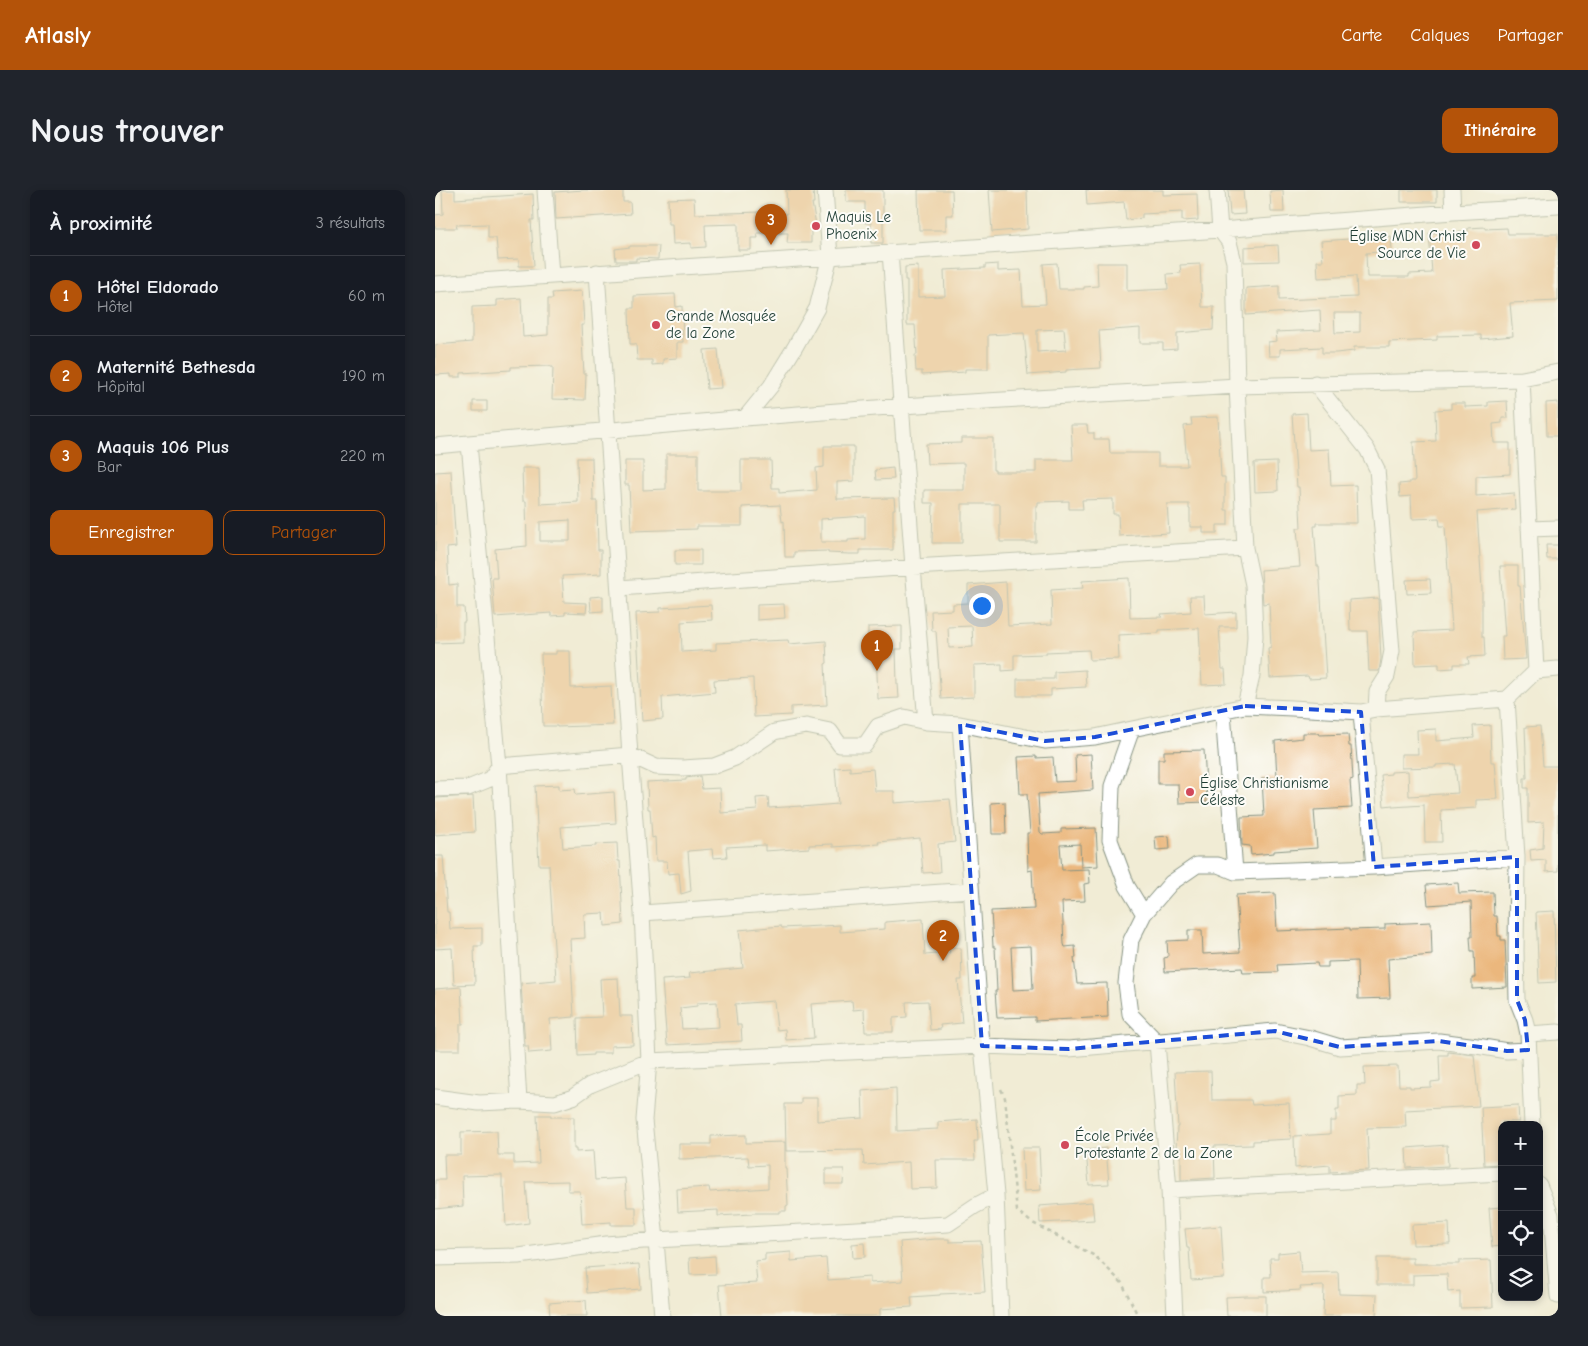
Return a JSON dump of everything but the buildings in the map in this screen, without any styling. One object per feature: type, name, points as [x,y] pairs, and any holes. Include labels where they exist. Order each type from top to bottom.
[{"type":"street","points":[[545,190],[551,276]]},
{"type":"street","points":[[745,418],[771,386],[817,308],[830,256],[825,190]]},
{"type":"street","points":[[1217,190],[1220,230],[1229,242],[1234,262],[1237,386],[1245,548],[1253,584],[1255,636],[1252,676],[1245,706]]},
{"type":"street","points":[[1452,190],[1453,212]]},
{"type":"street","points":[[435,284],[1558,206]]},
{"type":"street","points":[[890,252],[925,722]]},
{"type":"street","points":[[597,272],[642,913],[649,1061],[643,1120],[656,1240],[661,1316]]},
{"type":"street","points":[[435,446],[902,406],[1237,386],[1523,379],[1558,372]]},
{"type":"street","points":[[1523,379],[1535,670]]},
{"type":"street","points":[[1315,383],[1367,449],[1377,469],[1392,651],[1387,676],[1369,710],[1374,867]]},
{"type":"street","points":[[469,444],[499,766],[519,1101]]},
{"type":"street","points":[[1529,529],[1558,528]]},
{"type":"street","points":[[619,588],[1245,548]]},
{"type":"street","points":[[499,766],[630,756],[656,767],[714,766],[735,758],[774,732],[798,727],[806,726],[831,731],[840,745],[865,745],[878,726],[904,716],[925,722],[960,724],[1045,741],[1095,737],[1245,706],[1369,710],[1507,699],[1535,670],[1558,669]]},
{"type":"street","points":[[1507,699],[1517,857],[1517,1000],[1528,1034],[1532,1121]]},
{"type":"street","points":[[1223,712],[1235,872]]},
{"type":"street","points":[[960,724],[982,1046],[996,1195],[1001,1316]]},
{"type":"street","points":[[1132,728],[1112,786],[1110,840],[1127,886],[1144,914]]},
{"type":"street","points":[[435,789],[468,788],[490,779],[499,766]]},
{"type":"street","points":[[1175,1316],[1169,1190],[1157,1042],[1130,1014],[1126,983],[1131,940],[1144,914],[1171,883],[1197,865],[1218,865],[1235,872],[1374,867],[1517,857]]},
{"type":"street","points":[[642,913],[971,890]]},
{"type":"street","points":[[435,1097],[479,1103],[519,1101],[555,1103],[573,1097],[590,1085],[649,1061],[982,1046],[1069,1049],[1275,1031],[1310,1038],[1340,1048],[1439,1041],[1507,1051],[1528,1050]]},
{"type":"street","points":[[1528,1034],[1558,1032]]},
{"type":"street","points":[[1169,1190],[1498,1173]]},
{"type":"street","points":[[435,1258],[519,1256],[606,1244],[656,1240],[948,1224],[996,1195]]},
{"type":"street","points":[[1543,1195],[1551,1215],[1558,1296]]},
{"type":"path","points":[[1001,1089],[1005,1098],[1017,1211],[1031,1222],[1095,1256],[1121,1283],[1138,1316]]},
{"type":"highlighted area","points":[[1245,706],[1361,712],[1374,867],[1517,857],[1517,1000],[1525,1020],[1528,1050],[1507,1051],[1439,1041],[1340,1047],[1275,1031],[1069,1049],[982,1046],[960,724],[1045,741],[1095,737]]},
{"type":"place","name":"Maquis Le Phoenix","points":[[816,226]]},
{"type":"place","name":"Maquis 106 Plus","points":[[771,245]]},
{"type":"place","name":"Église MDN Crhist Source de Vie","points":[[1476,245]]},
{"type":"place","name":"Grande Mosquée de la Zone","points":[[656,325]]},
{"type":"place","name":"Hôtel Eldorado","points":[[877,671]]},
{"type":"place","name":"Église Christianisme Céleste","points":[[1190,792]]},
{"type":"place","name":"Maternité Bethesda","points":[[943,961]]},
{"type":"place","name":"École Privée Protestante 2 de la Zone","points":[[1065,1145]]}]
